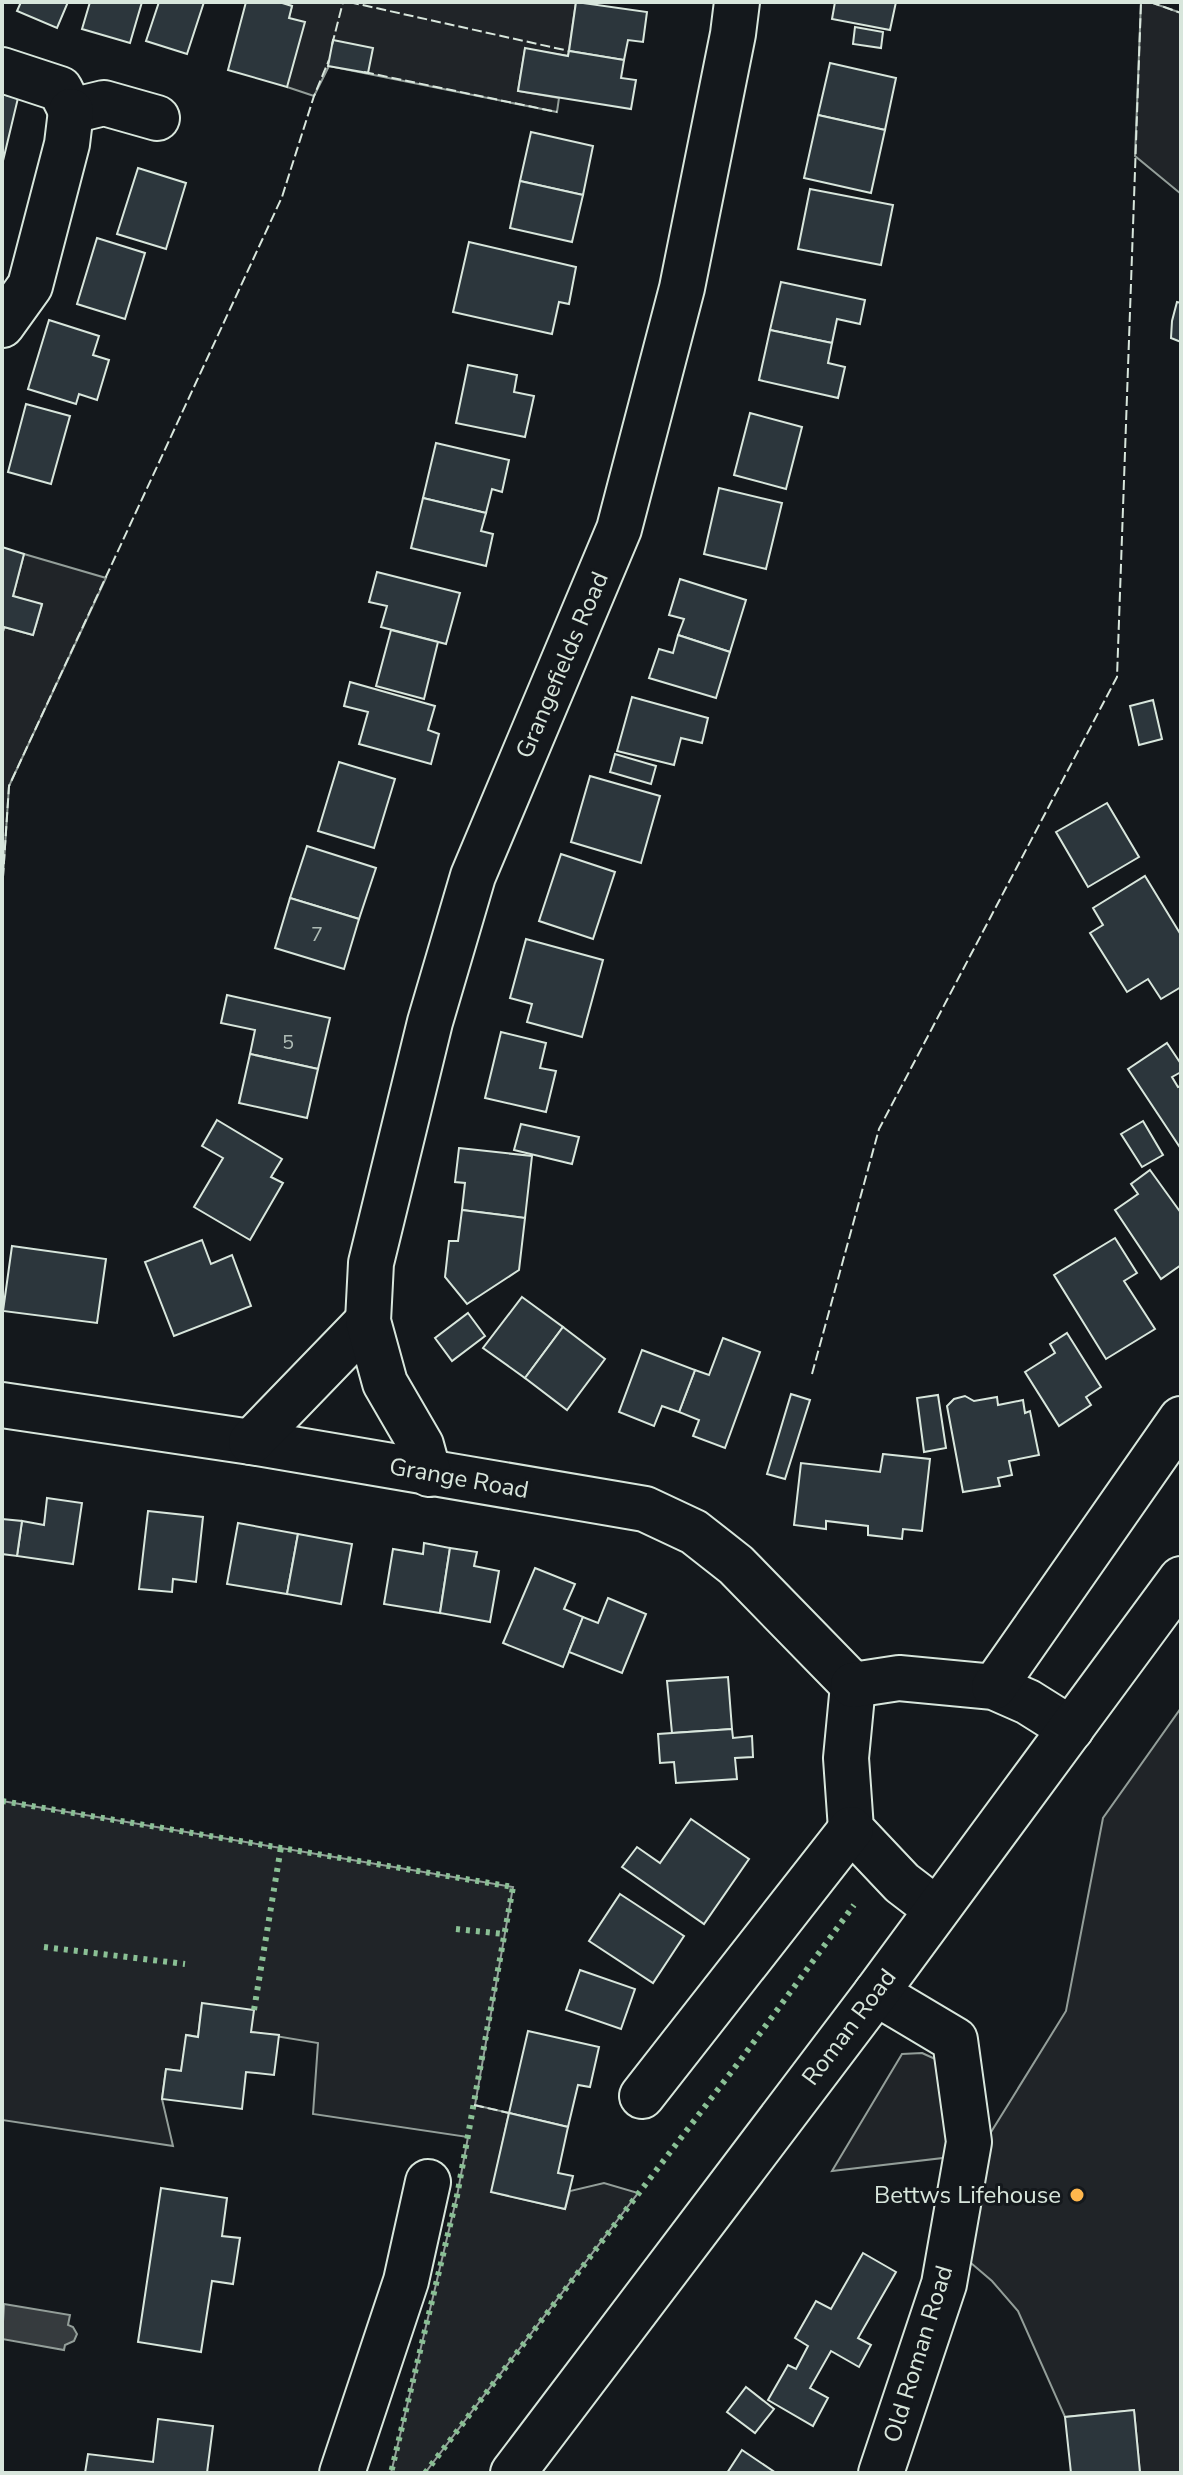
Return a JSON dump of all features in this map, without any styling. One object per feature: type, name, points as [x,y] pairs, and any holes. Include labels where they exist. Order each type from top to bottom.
[{"type":"street","name":"Grangefields Road","points":[[429,1474],[421,1445],[385,1383],[368,1321],[371,1263],[430,1022],[473,876],[619,529],[682,288],[737,2]]},
{"type":"street","points":[[2,70],[60,89],[71,111],[67,144],[30,286],[2,325]]},
{"type":"street","points":[[71,111],[104,103],[157,118]]},
{"type":"street","points":[[251,1442],[368,1321]]},
{"type":"street","name":"Grange Road","points":[[2,1405],[251,1442],[645,1509],[694,1532],[736,1565],[853,1685]]},
{"type":"street","points":[[994,1687],[1181,1419]]},
{"type":"street","name":"Roman Road","points":[[513,2473],[876,1993],[1181,1579]]},
{"type":"street","points":[[936,1909],[902,1883],[851,1829],[846,1758],[853,1685],[899,1678],[994,1687],[1028,1702],[1071,1729]]},
{"type":"street","points":[[642,2096],[851,1829]]},
{"type":"street","name":"Old Roman Road","points":[[876,1993],[955,2040],[969,2142],[944,2284],[881,2473]]},
{"type":"street","points":[[342,2473],[406,2281],[428,2182]]},
{"type":"shaded area","points":[[279,2],[576,2],[568,56],[525,49],[518,91],[559,98],[557,112],[329,66],[314,96],[287,87],[292,6]]},
{"type":"shaded area","points":[[1141,2],[1181,13],[1181,194],[1135,156]]},
{"type":"shaded area","points":[[24,554],[106,578],[9,786],[2,892],[2,636],[4,627],[33,635],[42,605],[13,596]]},
{"type":"shaded area","name":"Bettws Lifehouse","points":[[1181,1708],[1181,2473],[1140,2473],[1134,2410],[1065,2417],[1018,2311],[992,2281],[958,2252],[988,2137],[1066,2011],[1103,1818]]},
{"type":"shaded area","points":[[2,1801],[513,1887],[475,2105],[509,2113],[492,2192],[565,2209],[570,2191],[604,2183],[638,2193],[425,2473],[391,2473],[457,2196],[468,2137],[313,2114],[318,2043],[251,2032],[202,2004],[198,2037],[187,2035],[181,2071],[166,2069],[162,2099],[173,2146],[2,2120]]},
{"type":"shaded area","points":[[922,2053],[944,2063],[951,2157],[832,2171],[902,2054]]},
{"type":"shaded area","points":[[4,2304],[70,2315],[68,2325],[77,2334],[74,2341],[65,2345],[64,2350],[2,2339]]},
{"type":"building","points":[[21,2],[68,2],[57,28],[17,11]]},
{"type":"building","points":[[90,2],[142,2],[130,43],[82,29]]},
{"type":"building","points":[[159,2],[204,2],[187,54],[146,41]]},
{"type":"building","points":[[246,2],[279,2],[292,6],[289,18],[305,22],[287,87],[228,70]]},
{"type":"building","points":[[576,2],[647,12],[643,42],[628,40],[624,60],[569,51]]},
{"type":"building","points":[[835,2],[896,2],[890,30],[832,19]]},
{"type":"building","points":[[855,27],[883,32],[881,48],[853,44]]},
{"type":"building","points":[[333,40],[373,48],[368,73],[328,66]]},
{"type":"building","points":[[525,48],[568,56],[569,51],[624,60],[621,78],[636,80],[631,109],[518,91]]},
{"type":"building","points":[[830,63],[896,78],[885,130],[818,115]]},
{"type":"building","points":[[2,94],[18,98],[2,165]]},
{"type":"building","points":[[818,115],[885,130],[871,193],[804,178]]},
{"type":"building","points":[[531,132],[593,146],[583,195],[520,181]]},
{"type":"building","points":[[138,168],[186,183],[166,249],[117,234]]},
{"type":"building","points":[[520,181],[583,195],[572,242],[510,228]]},
{"type":"building","points":[[810,189],[893,205],[881,265],[798,249]]},
{"type":"building","points":[[97,238],[145,253],[125,319],[77,304]]},
{"type":"building","points":[[469,242],[576,267],[569,304],[559,302],[552,334],[453,312]]},
{"type":"building","points":[[781,282],[865,300],[860,324],[837,319],[832,343],[770,330]]},
{"type":"building","points":[[1177,302],[1181,303],[1181,342],[1171,338]]},
{"type":"building","points":[[49,320],[99,336],[93,355],[109,360],[97,400],[79,394],[76,404],[28,389]]},
{"type":"building","points":[[770,330],[832,343],[828,363],[845,367],[838,398],[759,380]]},
{"type":"building","points":[[468,365],[517,375],[514,392],[534,396],[525,437],[456,423]]},
{"type":"building","points":[[26,404],[70,416],[51,484],[8,472]]},
{"type":"building","points":[[750,413],[802,427],[786,489],[734,475]]},
{"type":"building","points":[[436,443],[509,460],[502,492],[492,489],[486,513],[423,498]]},
{"type":"building","points":[[719,488],[782,503],[766,569],[704,554]]},
{"type":"building","points":[[423,498],[486,513],[481,531],[493,534],[486,566],[411,548]]},
{"type":"building","points":[[2,547],[24,554],[13,596],[42,604],[33,635],[4,627],[2,636]]},
{"type":"building","points":[[377,572],[460,593],[446,644],[381,627],[387,606],[369,602]]},
{"type":"building","points":[[680,579],[746,600],[730,652],[678,635],[684,619],[669,615]]},
{"type":"building","points":[[391,630],[438,642],[424,699],[376,686]]},
{"type":"building","points":[[678,635],[730,652],[716,698],[649,678],[659,649],[673,653]]},
{"type":"building","points":[[350,682],[435,706],[428,730],[439,734],[431,764],[359,744],[368,712],[344,706]]},
{"type":"building","points":[[632,697],[708,718],[702,743],[681,738],[674,765],[617,751]]},
{"type":"building","points":[[1153,700],[1162,739],[1139,745],[1130,706]]},
{"type":"building","points":[[615,754],[656,766],[651,784],[610,772]]},
{"type":"building","points":[[339,762],[395,779],[374,848],[318,831]]},
{"type":"building","points":[[590,776],[660,796],[641,863],[571,842]]},
{"type":"building","points":[[1107,803],[1139,857],[1088,887],[1056,832]]},
{"type":"building","points":[[307,846],[376,868],[359,919],[290,898]]},
{"type":"building","points":[[561,854],[615,872],[593,939],[539,921]]},
{"type":"building","points":[[1145,876],[1181,935],[1181,987],[1161,999],[1148,979],[1127,992],[1090,933],[1103,925],[1093,908]]},
{"type":"building","points":[[290,898],[359,919],[344,969],[275,948]]},
{"type":"building","points":[[526,939],[603,960],[582,1037],[527,1022],[532,1004],[510,998]]},
{"type":"building","points":[[227,995],[330,1018],[318,1069],[250,1054],[255,1030],[221,1023]]},
{"type":"building","points":[[501,1032],[546,1043],[540,1068],[556,1071],[546,1112],[485,1098]]},
{"type":"building","points":[[1167,1043],[1181,1064],[1181,1072],[1172,1077],[1178,1087],[1181,1086],[1181,1149],[1128,1069]]},
{"type":"building","points":[[250,1054],[318,1069],[307,1118],[239,1103]]},
{"type":"building","points":[[217,1120],[282,1159],[271,1177],[283,1183],[250,1240],[194,1207],[223,1158],[202,1146]]},
{"type":"building","points":[[1143,1121],[1163,1155],[1142,1167],[1121,1134]]},
{"type":"building","points":[[521,1124],[579,1137],[572,1164],[514,1150]]},
{"type":"building","points":[[459,1148],[532,1156],[525,1218],[462,1210],[465,1183],[455,1182]]},
{"type":"building","points":[[1150,1170],[1181,1213],[1181,1265],[1161,1279],[1115,1210],[1138,1194],[1131,1184]]},
{"type":"building","points":[[462,1210],[525,1218],[519,1270],[467,1304],[445,1277],[449,1241],[458,1241]]},
{"type":"building","points":[[1115,1238],[1137,1273],[1124,1281],[1155,1329],[1106,1359],[1054,1275]]},
{"type":"building","points":[[202,1240],[211,1264],[232,1255],[251,1306],[174,1336],[145,1262]]},
{"type":"building","points":[[12,1246],[106,1259],[97,1323],[3,1311]]},
{"type":"building","points":[[522,1297],[563,1327],[525,1378],[483,1348]]},
{"type":"building","points":[[468,1313],[485,1336],[452,1361],[435,1338]]},
{"type":"building","points":[[563,1327],[605,1359],[567,1410],[525,1378]]},
{"type":"building","points":[[1067,1333],[1101,1387],[1086,1397],[1091,1405],[1059,1426],[1025,1372],[1055,1353],[1050,1344]]},
{"type":"building","points":[[723,1338],[760,1352],[725,1448],[693,1436],[699,1420],[679,1412],[695,1370],[709,1375]]},
{"type":"building","points":[[642,1350],[695,1370],[679,1412],[662,1406],[654,1426],[619,1412]]},
{"type":"building","points":[[791,1394],[810,1400],[785,1479],[767,1474]]},
{"type":"building","points":[[938,1395],[946,1448],[924,1452],[917,1398]]},
{"type":"building","points":[[965,1396],[974,1401],[997,1397],[998,1405],[1023,1400],[1025,1413],[1030,1411],[1039,1455],[1009,1461],[1012,1475],[998,1478],[1000,1486],[963,1492],[947,1406],[954,1399]]},
{"type":"building","points":[[883,1454],[930,1459],[922,1531],[903,1529],[902,1539],[868,1535],[868,1526],[826,1521],[826,1529],[794,1525],[801,1463],[880,1472]]},
{"type":"building","points":[[47,1498],[82,1503],[73,1564],[17,1556],[22,1521],[44,1525]]},
{"type":"building","points":[[148,1511],[203,1517],[196,1582],[173,1579],[172,1592],[139,1589]]},
{"type":"building","points":[[2,1519],[22,1521],[17,1556],[2,1554]]},
{"type":"building","points":[[238,1523],[298,1534],[287,1594],[227,1584]]},
{"type":"building","points":[[298,1534],[352,1544],[341,1604],[287,1594]]},
{"type":"building","points":[[424,1543],[450,1548],[440,1613],[384,1604],[393,1549],[423,1554]]},
{"type":"building","points":[[450,1548],[477,1552],[474,1566],[499,1571],[490,1622],[440,1613]]},
{"type":"building","points":[[535,1568],[575,1584],[564,1609],[583,1617],[563,1667],[503,1643]]},
{"type":"building","points":[[608,1598],[646,1614],[622,1673],[569,1652],[583,1617],[598,1623]]},
{"type":"building","points":[[728,1677],[732,1729],[672,1733],[667,1681]]},
{"type":"building","points":[[732,1729],[733,1738],[752,1736],[753,1757],[735,1758],[737,1779],[676,1783],[674,1762],[660,1763],[658,1734]]},
{"type":"building","points":[[691,1819],[749,1859],[704,1924],[622,1867],[637,1847],[660,1863]]},
{"type":"building","points":[[620,1894],[684,1936],[653,1983],[589,1941]]},
{"type":"building","points":[[580,1970],[635,1989],[621,2029],[566,2010]]},
{"type":"building","points":[[202,2003],[254,2010],[251,2032],[279,2035],[274,2075],[246,2072],[242,2109],[162,2099],[166,2069],[181,2071],[186,2035],[198,2037]]},
{"type":"building","points":[[528,2031],[599,2047],[590,2087],[578,2085],[568,2127],[509,2113]]},
{"type":"building","points":[[509,2113],[568,2127],[558,2173],[573,2176],[565,2209],[491,2192]]},
{"type":"building","points":[[161,2188],[227,2198],[222,2236],[240,2238],[233,2284],[212,2281],[201,2352],[138,2342]]},
{"type":"building","points":[[863,2253],[896,2272],[858,2338],[871,2345],[859,2367],[831,2351],[810,2388],[828,2398],[813,2426],[768,2400],[788,2365],[796,2369],[808,2346],[795,2338],[816,2301],[831,2309]]},
{"type":"building","points":[[746,2387],[774,2409],[755,2433],[727,2412]]},
{"type":"building","points":[[1134,2410],[1140,2473],[1071,2473],[1065,2417]]},
{"type":"building","points":[[158,2419],[213,2426],[207,2473],[85,2473],[88,2454],[153,2462]]},
{"type":"building","points":[[742,2450],[776,2473],[727,2473]]},
{"type":"hedge","points":[[2,1801],[513,1887],[457,2196],[391,2473]]},
{"type":"hedge","points":[[254,2010],[281,1847]]},
{"type":"hedge","points":[[425,2473],[742,2058],[854,1905]]},
{"type":"hedge","points":[[456,1929],[504,1934]]},
{"type":"hedge","points":[[44,1947],[185,1964]]},
{"type":"fence","points":[[332,45],[343,2]]},
{"type":"fence","points":[[349,2],[569,51]]},
{"type":"fence","points":[[812,1374],[879,1129],[1117,677],[1141,2]]},
{"type":"fence","points":[[1150,2],[1181,13]]},
{"type":"fence","points":[[2,892],[9,786],[282,197],[314,96],[329,60]]},
{"type":"fence","points":[[364,72],[557,112]]},
{"type":"fence","points":[[474,2105],[509,2113]]},
{"type":"place","name":"Bettws Lifehouse","points":[[1077,2195]]}]
